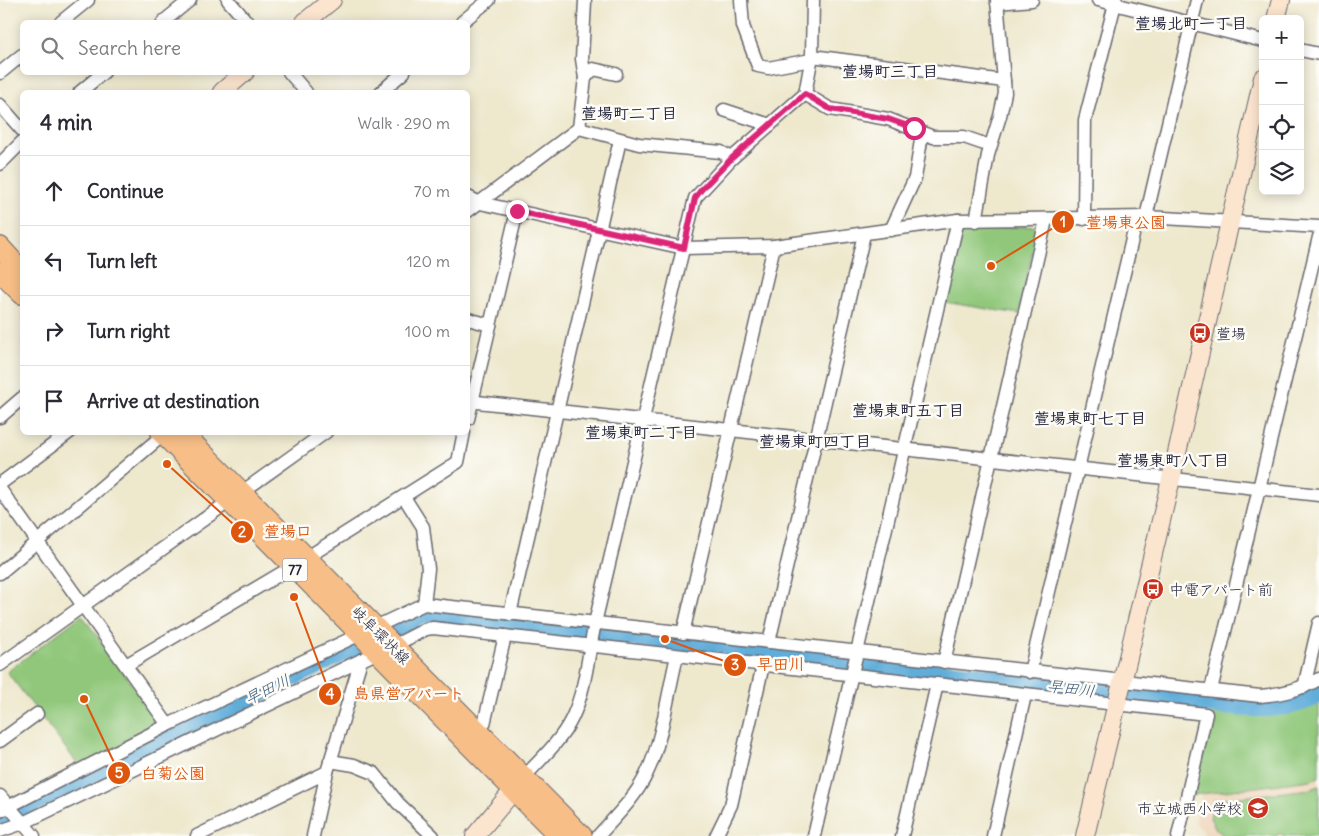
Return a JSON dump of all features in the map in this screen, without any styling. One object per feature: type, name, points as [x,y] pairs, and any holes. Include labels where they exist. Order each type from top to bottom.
[{"type":"main road","points":[[0,247],[20,290]]},
{"type":"main road","name":"岐阜環状線","points":[[171,435],[236,497],[373,642],[518,784],[582,836]]},
{"type":"main road","name":"岐阜環状線","points":[[373,642],[478,732],[559,836]]},
{"type":"street","points":[[63,20],[88,0]]},
{"type":"street","points":[[228,0],[245,20]]},
{"type":"street","points":[[307,20],[332,0]]},
{"type":"street","points":[[464,20],[488,0]]},
{"type":"street","points":[[742,0],[743,26],[758,66],[768,68],[812,58],[1004,82]]},
{"type":"street","points":[[475,836],[518,784],[560,738],[572,717],[591,644],[695,198],[732,158],[805,94],[812,58],[813,0]]},
{"type":"street","points":[[976,221],[990,146],[1005,93],[997,2],[1032,0]]},
{"type":"street","points":[[1098,0],[1116,2],[1259,39]]},
{"type":"street","points":[[1030,672],[1078,469],[1197,0]]},
{"type":"street","points":[[1277,15],[1281,0]]},
{"type":"street","points":[[470,210],[579,128],[585,78],[582,59],[586,1]]},
{"type":"street","points":[[165,20],[184,2]]},
{"type":"street","points":[[1084,219],[1085,120],[1116,2]]},
{"type":"street","points":[[1304,51],[1319,54]]},
{"type":"street","points":[[0,73],[20,56]]},
{"type":"street","points":[[585,78],[593,69],[616,74]]},
{"type":"street","points":[[82,90],[100,75]]},
{"type":"street","points":[[224,90],[242,75]]},
{"type":"street","points":[[292,75],[304,90]]},
{"type":"street","points":[[382,90],[400,75]]},
{"type":"street","points":[[805,94],[830,109],[888,119],[933,137],[964,137],[990,146]]},
{"type":"street","points":[[1086,836],[1171,479],[1259,95]]},
{"type":"street","points":[[0,105],[20,128]]},
{"type":"street","points":[[724,110],[770,125]]},
{"type":"street","points":[[579,128],[620,140],[721,152],[732,158]]},
{"type":"street","points":[[891,230],[915,178],[922,134]]},
{"type":"street","points":[[510,614],[620,140]]},
{"type":"street","points":[[0,164],[20,144]]},
{"type":"street","points":[[470,197],[480,202],[517,211],[684,248],[774,246],[958,220],[1142,217],[1319,227]]},
{"type":"street","points":[[517,211],[470,401],[1319,495]]},
{"type":"street","points":[[814,836],[855,654],[958,220]]},
{"type":"street","points":[[944,662],[1046,220]]},
{"type":"street","points":[[769,642],[864,234]]},
{"type":"street","points":[[1211,690],[1319,237]]},
{"type":"street","points":[[683,633],[774,246]]},
{"type":"street","points":[[470,319],[490,324]]},
{"type":"street","points":[[0,417],[20,400]]},
{"type":"street","points":[[0,484],[66,435]]},
{"type":"street","points":[[0,574],[167,435]]},
{"type":"street","points":[[0,665],[322,435]]},
{"type":"street","points":[[126,665],[299,563],[458,462],[463,435]]},
{"type":"street","points":[[0,489],[168,725]]},
{"type":"street","points":[[404,497],[423,527],[428,569],[424,604]]},
{"type":"street","points":[[17,818],[373,642],[424,604],[594,625],[769,642],[855,654],[1030,672],[1206,714],[1178,836]]},
{"type":"street","points":[[1304,687],[1319,623]]},
{"type":"street","points":[[0,831],[17,818],[168,725],[373,642],[426,628],[851,673],[1025,695],[1211,690],[1260,696],[1284,693],[1304,687],[1319,679]]},
{"type":"street","points":[[478,732],[484,724],[505,636]]},
{"type":"street","points":[[313,836],[328,767],[373,642]]},
{"type":"street","points":[[598,836],[637,791],[646,775],[654,756],[677,656]]},
{"type":"street","points":[[716,836],[731,805],[763,665]]},
{"type":"street","points":[[902,836],[937,684]]},
{"type":"street","points":[[993,836],[1025,695]]},
{"type":"street","points":[[0,741],[37,714]]},
{"type":"street","points":[[197,836],[328,767],[354,765],[374,773],[398,803],[433,836]]},
{"type":"street","points":[[0,796],[17,818],[15,836]]},
{"type":"shaded area","name":"市立城西小学校","points":[[1319,777],[1319,836],[1206,836],[1195,822],[1201,794],[1311,780]]},
{"type":"green space","points":[[1038,226],[1019,314],[944,302],[961,229]]},
{"type":"green space","points":[[82,615],[161,725],[80,767],[7,672]]},
{"type":"green space","points":[[1319,702],[1319,777],[1311,780],[1194,795],[1214,712],[1255,716],[1278,714],[1304,708]]},
{"type":"green space","name":"市立城西小学校","points":[[1319,786],[1319,836],[1284,836],[1279,833],[1277,836],[1224,836],[1216,829],[1210,818],[1214,800],[1311,789]]},
{"type":"waterway","name":"早田川","points":[[0,818],[425,612],[1204,703],[1263,707],[1277,706],[1305,699],[1319,693]]},
{"type":"place","name":"萱場東公園","points":[[991,266]]},
{"type":"place","name":"萱場","points":[[1200,333]]},
{"type":"place","name":"萱場口","points":[[167,464]]},
{"type":"place","name":"中電アパート前","points":[[1153,589]]},
{"type":"place","name":"島県営アパート","points":[[294,597]]},
{"type":"place","name":"早田川","points":[[665,639]]},
{"type":"place","name":"白菊公園","points":[[84,699]]},
{"type":"place","name":"市立城西小学校","points":[[1258,808]]},
{"type":"district","name":"萱場北町一丁目","points":[[1191,23]]},
{"type":"district","name":"萱場町三丁目","points":[[890,71]]},
{"type":"district","name":"萱場町二丁目","points":[[629,113]]},
{"type":"district","name":"萱場東町五丁目","points":[[908,410]]},
{"type":"district","name":"萱場東町七丁目","points":[[1090,418]]},
{"type":"district","name":"萱場東町二丁目","points":[[641,432]]},
{"type":"district","name":"萱場東町四丁目","points":[[815,441]]},
{"type":"district","name":"萱場東町八丁目","points":[[1173,460]]},
{"type":"route","points":[[517,211],[684,248],[695,198],[701,190],[732,158],[805,94],[830,109],[851,111],[888,119],[914,128]]}]
